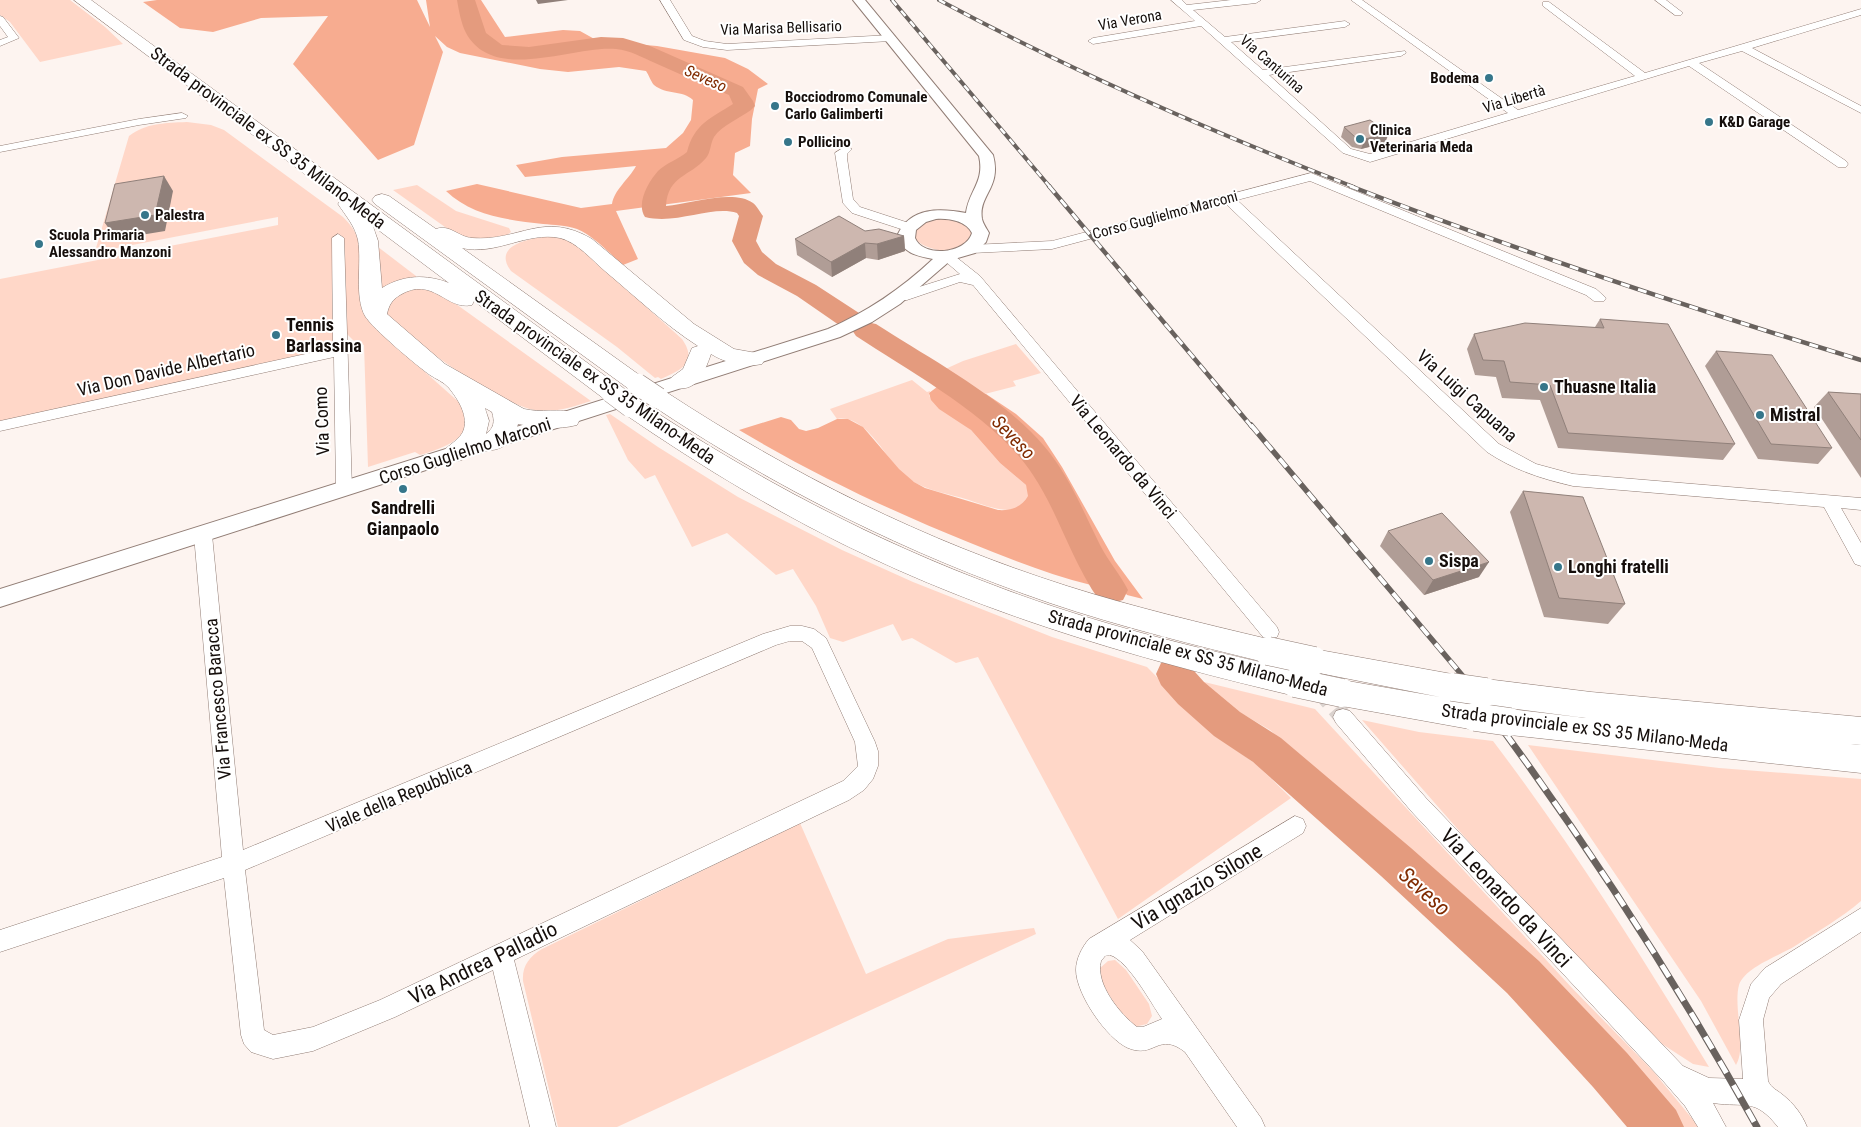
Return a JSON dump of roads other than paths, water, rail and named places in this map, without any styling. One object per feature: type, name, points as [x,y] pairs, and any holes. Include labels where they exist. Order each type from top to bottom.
[{"type":"highway","name":"Strada provinciale ex SS 35 Milano-Meda","points":[[94,3],[325,158]]},
{"type":"highway","name":"Strada provinciale ex SS 35 Milano-Meda","points":[[94,3],[338,191],[537,338],[626,394],[734,475],[826,524],[930,571],[1046,616],[1179,654],[1305,672],[1452,687],[1510,722],[1861,758]]},
{"type":"highway","points":[[338,191],[364,227],[368,241],[371,296],[376,314],[384,324],[458,382],[517,416],[536,420],[568,418]]},
{"type":"highway","name":"Strada provinciale ex SS 35 Milano-Meda","points":[[517,237],[482,245],[465,243],[372,193],[559,327],[626,394],[658,398],[714,436],[754,460],[859,514],[964,560],[1034,586],[1157,623],[1269,642],[1343,705],[1591,705],[1861,731]]},
{"type":"highway","points":[[559,327],[501,269],[498,257],[501,250],[517,237],[550,230],[565,232],[579,238],[686,329],[715,362]]},
{"type":"highway","points":[[376,314],[378,305],[384,296],[392,290],[408,284],[426,283],[445,288],[489,316],[537,338]]},
{"type":"highway","points":[[680,382],[728,355],[754,359]]},
{"type":"highway","points":[[458,382],[472,402],[478,416],[494,436]]},
{"type":"highway","points":[[454,454],[472,439],[502,435],[507,422],[502,408]]},
{"type":"street","name":"Via Marisa Bellisario","points":[[665,0],[688,38],[714,46],[727,47],[891,38]]},
{"type":"street","points":[[859,0],[986,155],[991,167],[990,177],[972,213],[980,240],[971,250],[946,256],[936,256],[918,250],[906,240],[908,228],[922,218],[942,214],[960,207],[980,194]]},
{"type":"street","name":"Via Canturina","points":[[1176,0],[1261,73],[1347,151]]},
{"type":"street","points":[[1185,8],[1256,0]]},
{"type":"street","points":[[1356,0],[1516,114]]},
{"type":"street","points":[[1660,0],[1678,13]]},
{"type":"street","points":[[1546,4],[1642,76]]},
{"type":"street","name":"Via Libertà","points":[[1347,151],[1370,158],[1861,12]]},
{"type":"street","points":[[0,19],[14,38],[0,43]]},
{"type":"street","name":"Via Verona","points":[[1093,41],[1202,23]]},
{"type":"street","points":[[1222,40],[1345,24]]},
{"type":"street","points":[[1743,47],[1861,110]]},
{"type":"street","points":[[1261,73],[1401,53]]},
{"type":"street","points":[[1690,62],[1842,164]]},
{"type":"street","points":[[0,149],[153,119],[182,116]]},
{"type":"street","points":[[846,149],[841,153],[841,158],[847,200],[856,210],[908,228]]},
{"type":"street","name":"Corso Guglielmo Marconi","points":[[971,250],[1052,245],[1311,177],[1590,292],[1599,298]]},
{"type":"street","name":"Via Luigi Capuana","points":[[1227,198],[1493,448],[1530,470],[1573,480],[1861,504]]},
{"type":"street","points":[[942,214],[960,216],[977,226]]},
{"type":"street","name":"Corso Guglielmo Marconi","points":[[977,226],[997,240],[1017,247]]},
{"type":"street","name":"Via Como","points":[[338,238],[344,489]]},
{"type":"street","points":[[918,250],[921,268],[920,282]]},
{"type":"street","points":[[971,250],[971,268],[976,280]]},
{"type":"street","points":[[754,359],[848,327],[865,319],[902,297],[946,256]]},
{"type":"street","name":"Via Leonardo da Vinci","points":[[946,256],[976,280],[1269,642]]},
{"type":"street","points":[[902,297],[951,280],[965,278],[976,280]]},
{"type":"street","name":"Via Don Davide Albertario","points":[[0,426],[340,351]]},
{"type":"street","name":"Corso Guglielmo Marconi","points":[[494,436],[568,418],[680,382]]},
{"type":"street","name":"Corso Guglielmo Marconi","points":[[0,598],[454,454]]},
{"type":"street","points":[[1829,501],[1861,560]]},
{"type":"street","name":"Via Francesco Baracca","points":[[203,535],[233,864]]},
{"type":"street","name":"Viale della Repubblica","points":[[0,941],[233,864],[320,830],[761,642],[791,632],[809,634],[819,643],[865,742],[869,755],[868,767],[863,777]]},
{"type":"street","name":"Via Leonardo da Vinci","points":[[1343,705],[1419,805],[1673,1074],[1694,1097],[1713,1127]]},
{"type":"street","name":"Via Andrea Palladio","points":[[233,864],[253,1035],[260,1043],[273,1047],[312,1039],[388,1009],[842,793],[863,777]]},
{"type":"street","name":"Via Ignazio Silone","points":[[1099,947],[1295,826]]},
{"type":"street","points":[[1762,1096],[1756,1081],[1751,1020],[1759,992],[1773,976],[1861,919]]},
{"type":"street","points":[[1194,1044],[1185,1036],[1174,1031],[1166,1030],[1147,1039],[1137,1039],[1121,1031],[1094,990],[1087,970],[1087,961],[1091,952],[1108,944],[1118,945],[1126,951],[1194,1044],[1252,1127]]},
{"type":"street","points":[[501,954],[543,1127]]},
{"type":"street","points":[[1673,1074],[1695,1086],[1713,1092],[1751,1092],[1762,1096],[1772,1103],[1794,1127]]},
{"type":"waterway","name":"Seveso","points":[[466,0],[476,33],[483,42],[496,50],[511,53],[529,53],[601,43],[623,44],[650,53],[736,91],[744,106],[708,129],[701,140],[698,154],[688,163],[667,175],[655,196],[654,212],[675,212],[721,205],[735,205],[745,208],[751,216],[744,241],[753,258],[759,264],[849,319]]},
{"type":"waterway","name":"Seveso","points":[[866,330],[973,401],[999,420],[1022,441],[1053,481],[1084,545],[1111,590]]},
{"type":"waterway","name":"Seveso","points":[[1174,674],[1191,693],[1227,724],[1267,750],[1396,862],[1523,977],[1610,1070],[1659,1127]]},
{"type":"tunnel","points":[[1318,688],[1343,717]]},
{"type":"railway","points":[[892,0],[1050,187]]},
{"type":"railway","points":[[939,0],[1040,52],[1144,100],[1248,145],[1354,187]]},
{"type":"railway","points":[[1049,186],[1252,427]]},
{"type":"railway","points":[[1350,186],[1604,278],[1861,360]]},
{"type":"railway","points":[[1251,425],[1472,687],[1506,734]]},
{"type":"railway","points":[[1505,733],[1572,828],[1637,926],[1698,1025],[1757,1127]]},
{"type":"place","name":"Bodema","points":[[1489,78]]},
{"type":"place","name":"Bocciodromo Comunale Carlo Galimberti","points":[[775,106]]},
{"type":"place","name":"K&D Garage","points":[[1709,122]]},
{"type":"place","name":"Clinica Veterinaria Meda","points":[[1360,139]]},
{"type":"place","name":"Pollicino","points":[[788,142]]},
{"type":"place","name":"Palestra","points":[[145,215]]},
{"type":"place","name":"Scuola Primaria Alessandro Manzoni","points":[[39,244]]},
{"type":"place","name":"Tennis Barlassina","points":[[276,335]]},
{"type":"place","name":"Thuasne Italia","points":[[1544,387]]},
{"type":"place","name":"Mistral","points":[[1760,415]]},
{"type":"place","name":"Sandrelli Gianpaolo","points":[[403,489]]},
{"type":"place","name":"Sispa","points":[[1429,561]]},
{"type":"place","name":"Longhi fratelli","points":[[1558,567]]}]
